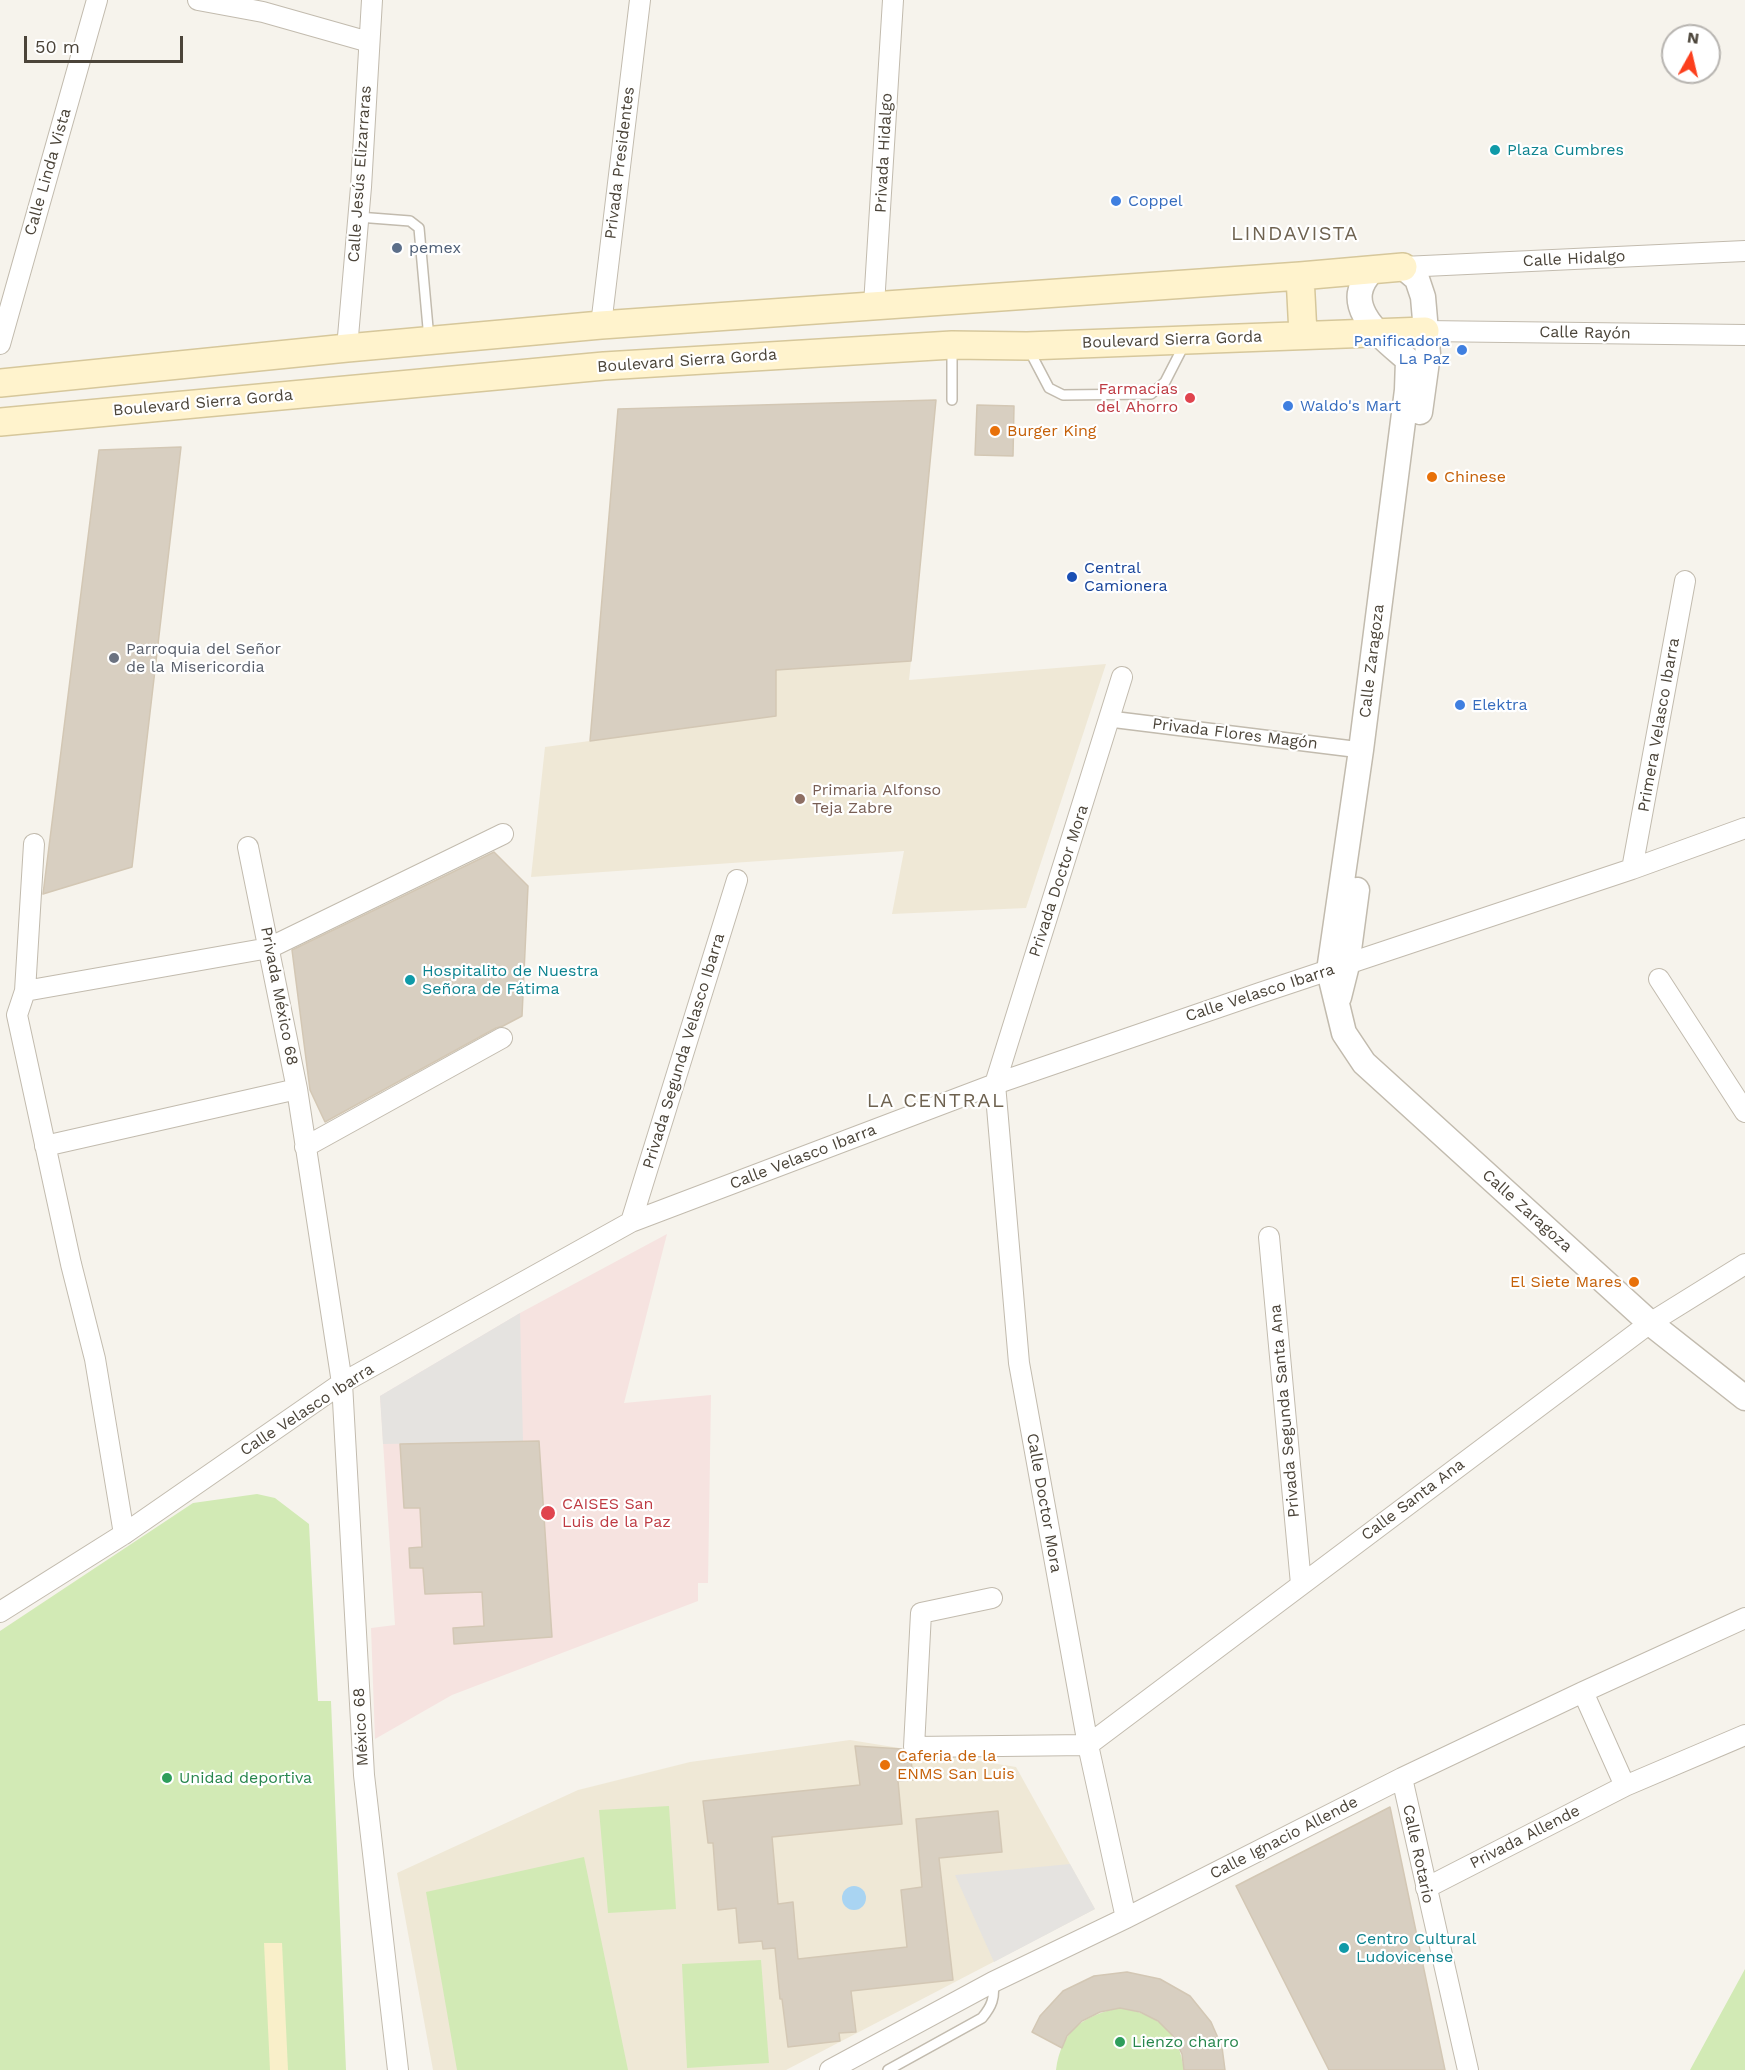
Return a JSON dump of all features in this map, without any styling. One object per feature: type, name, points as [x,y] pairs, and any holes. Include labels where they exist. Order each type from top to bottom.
[{"type":"main road","points":[[0,383],[601,325],[1403,267]]},
{"type":"main road","points":[[1300,276],[1303,334]]},
{"type":"main road","points":[[946,301],[952,345]]},
{"type":"main road","name":"Boulevard Sierra Gorda","points":[[0,422],[604,366],[952,345],[1027,346],[1425,331]]},
{"type":"street","name":"Calle Linda Vista","points":[[0,344],[97,0]]},
{"type":"street","points":[[198,0],[264,6],[369,42]]},
{"type":"street","name":"Calle Jesús Elizarraras","points":[[346,348],[358,217],[372,0]]},
{"type":"street","name":"Privada Presidentes","points":[[601,325],[640,0]]},
{"type":"street","name":"Privada Hidalgo","points":[[874,305],[893,0]]},
{"type":"street","name":"Calle Hidalgo","points":[[1403,267],[1745,250]]},
{"type":"street","points":[[1403,267],[1417,279],[1421,288],[1425,331]]},
{"type":"street","points":[[1373,270],[1364,279],[1359,289],[1359,300],[1363,312],[1376,333]]},
{"type":"street","name":"Calle Rayón","points":[[1425,331],[1745,335]]},
{"type":"street","name":"Calle Zaragoza","points":[[1338,968],[1428,354],[1425,331]]},
{"type":"street","name":"Calle Zaragoza","points":[[1376,333],[1408,360],[1407,390],[1360,750],[1338,968],[1337,1002],[1344,1033],[1364,1063],[1650,1323],[1745,1398]]},
{"type":"street","name":"Primera Velasco Ibarra","points":[[1632,869],[1685,581]]},
{"type":"street","name":"Privada Doctor Mora","points":[[995,1084],[1122,677]]},
{"type":"street","name":"Privada Flores Magón","points":[[1110,719],[1360,750]]},
{"type":"street","name":"Calle Velasco Ibarra","points":[[0,1612],[124,1534],[342,1383],[631,1222],[995,1084],[1632,869],[1745,828]]},
{"type":"street","points":[[25,991],[269,948],[503,834]]},
{"type":"street","points":[[34,844],[25,991],[17,1015],[71,1264],[95,1359],[124,1534]]},
{"type":"street","name":"Privada México 68","points":[[248,847],[297,1089],[342,1383]]},
{"type":"street","name":"Privada Segunda Velasco Ibarra","points":[[631,1222],[736,880]]},
{"type":"street","points":[[1659,979],[1745,1112]]},
{"type":"street","points":[[305,1147],[502,1038]]},
{"type":"street","name":"Calle Doctor Mora","points":[[995,1084],[1019,1363],[1088,1745],[1126,1918]]},
{"type":"street","points":[[45,1146],[297,1089]]},
{"type":"street","name":"Privada Segunda Santa Ana","points":[[1269,1238],[1300,1584]]},
{"type":"street","name":"Calle Santa Ana","points":[[1088,1745],[1650,1323],[1745,1264]]},
{"type":"street","name":"México 68","points":[[342,1383],[364,1775],[398,2070]]},
{"type":"street","points":[[992,1599],[921,1614],[914,1747],[1088,1745]]},
{"type":"street","name":"Calle Ignacio Allende","points":[[831,2070],[993,1982],[1126,1918],[1402,1778],[1745,1618]]},
{"type":"street","points":[[1583,1692],[1625,1786]]},
{"type":"street","name":"Privada Allende","points":[[1426,1888],[1625,1786],[1745,1735]]},
{"type":"street","name":"Calle Rotario","points":[[1402,1778],[1468,2070]]},
{"type":"lane","points":[[358,217],[410,222],[419,228],[430,342]]},
{"type":"lane","points":[[1027,346],[1049,388],[1063,395],[1151,394],[1165,382],[1187,339]]},
{"type":"lane","points":[[952,345],[952,400]]},
{"type":"lane","points":[[888,2070],[982,2018],[992,2007],[995,1996],[993,1982]]},
{"type":"shaded area","name":"Primaria Alfonso Teja Zabre","points":[[911,661],[909,680],[1106,664],[1026,908],[892,914],[904,851],[531,877],[545,747],[775,716],[776,670]]},
{"type":"shaded area","name":"CAISES San Luis de la Paz","points":[[667,1234],[624,1403],[711,1395],[708,1583],[698,1583],[698,1601],[452,1695],[375,1739],[371,1628],[395,1625],[380,1396],[520,1313]]},
{"type":"shaded area","points":[[520,1313],[523,1442],[383,1444],[380,1396]]},
{"type":"shaded area","points":[[850,1740],[1016,1767],[1095,1909],[786,2070],[433,2070],[397,1873],[578,1790],[690,1762]]},
{"type":"shaded area","points":[[1070,1864],[1095,1909],[994,1962],[955,1875]]},
{"type":"green space","name":"Unidad deportiva","points":[[257,1494],[275,1498],[309,1524],[318,1701],[331,1701],[346,2070],[0,2070],[0,1631],[193,1503]]},
{"type":"green space","points":[[669,1806],[676,1909],[608,1913],[599,1810]]},
{"type":"green space","points":[[584,1857],[628,2070],[457,2070],[426,1892]]},
{"type":"green space","points":[[761,1960],[769,2063],[687,2068],[682,1964]]},
{"type":"green space","points":[[1745,1969],[1745,2070],[1690,2070]]},
{"type":"green space","name":"Lienzo charro","points":[[1120,2008],[1145,2015],[1164,2027],[1172,2035],[1177,2045],[1184,2070],[1056,2070],[1063,2045],[1076,2027],[1095,2015]]},
{"type":"sand","points":[[264,1943],[282,1943],[288,2070],[270,2070]]},
{"type":"water","points":[[854,1886],[859,1887],[865,1893],[865,1903],[859,1909],[854,1910],[849,1909],[843,1903],[842,1898],[843,1893],[849,1887]]},
{"type":"building","points":[[936,400],[911,661],[776,670],[776,716],[590,741],[618,409]]},
{"type":"building","name":"Burger King","points":[[977,405],[1014,406],[1013,456],[975,455]]},
{"type":"building","name":"Parroquia del Señor de la Misericordia","points":[[181,447],[132,867],[43,894],[99,450]]},
{"type":"building","name":"Hospitalito de Nuestra Señora de Fátima","points":[[494,852],[528,886],[522,1016],[325,1122],[310,1090],[292,950]]},
{"type":"building","name":"CAISES San Luis de la Paz","points":[[539,1441],[552,1637],[454,1644],[453,1628],[484,1626],[482,1592],[425,1594],[423,1568],[410,1568],[409,1548],[422,1547],[420,1508],[404,1508],[400,1444]]},
{"type":"building","points":[[855,1746],[902,1749],[911,1758],[913,1780],[898,1781],[902,1824],[772,1837],[778,1904],[793,1902],[798,1959],[907,1947],[901,1890],[922,1887],[916,1819],[998,1811],[1002,1852],[939,1858],[953,1980],[851,1991],[856,2032],[839,2033],[840,2041],[788,2047],[775,1948],[763,1949],[762,1941],[739,1943],[736,1908],[718,1910],[713,1843],[708,1843],[703,1801],[860,1785]]},
{"type":"building","name":"Centro Cultural Ludovicense","points":[[1390,1807],[1445,2070],[1329,2070],[1236,1886]]},
{"type":"building","points":[[1127,1972],[1160,1979],[1190,1996],[1211,2022],[1222,2047],[1225,2070],[1184,2070],[1182,2054],[1173,2036],[1158,2021],[1140,2012],[1120,2008],[1100,2012],[1082,2021],[1067,2036],[1062,2048],[1032,2032],[1040,2016],[1063,1991],[1094,1976]]},
{"type":"place","name":"Plaza Cumbres","points":[[1495,150]]},
{"type":"place","name":"Coppel","points":[[1116,201]]},
{"type":"place","name":"pemex","points":[[397,248]]},
{"type":"place","name":"Panificadora La Paz","points":[[1462,350]]},
{"type":"place","name":"Farmacias del Ahorro","points":[[1190,398]]},
{"type":"place","name":"Waldo's Mart","points":[[1288,406]]},
{"type":"place","name":"Burger King","points":[[995,431]]},
{"type":"place","name":"Chinese","points":[[1432,477]]},
{"type":"place","name":"Central Camionera","points":[[1072,577]]},
{"type":"place","name":"Parroquia del Señor de la Misericordia","points":[[114,658]]},
{"type":"place","name":"Elektra","points":[[1460,705]]},
{"type":"place","name":"Primaria Alfonso Teja Zabre","points":[[800,799]]},
{"type":"place","name":"Hospitalito de Nuestra Señora de Fátima","points":[[410,980]]},
{"type":"place","name":"El Siete Mares","points":[[1634,1282]]},
{"type":"place","name":"CAISES San Luis de la Paz","points":[[548,1513]]},
{"type":"place","name":"Caferia de la ENMS San Luis","points":[[885,1765]]},
{"type":"place","name":"Unidad deportiva","points":[[167,1778]]},
{"type":"place","name":"Centro Cultural Ludovicense","points":[[1344,1948]]},
{"type":"place","name":"Lienzo charro","points":[[1120,2042]]},
{"type":"district","name":"LINDAVISTA","points":[[1295,234]]},
{"type":"district","name":"LA CENTRAL","points":[[936,1101]]}]
